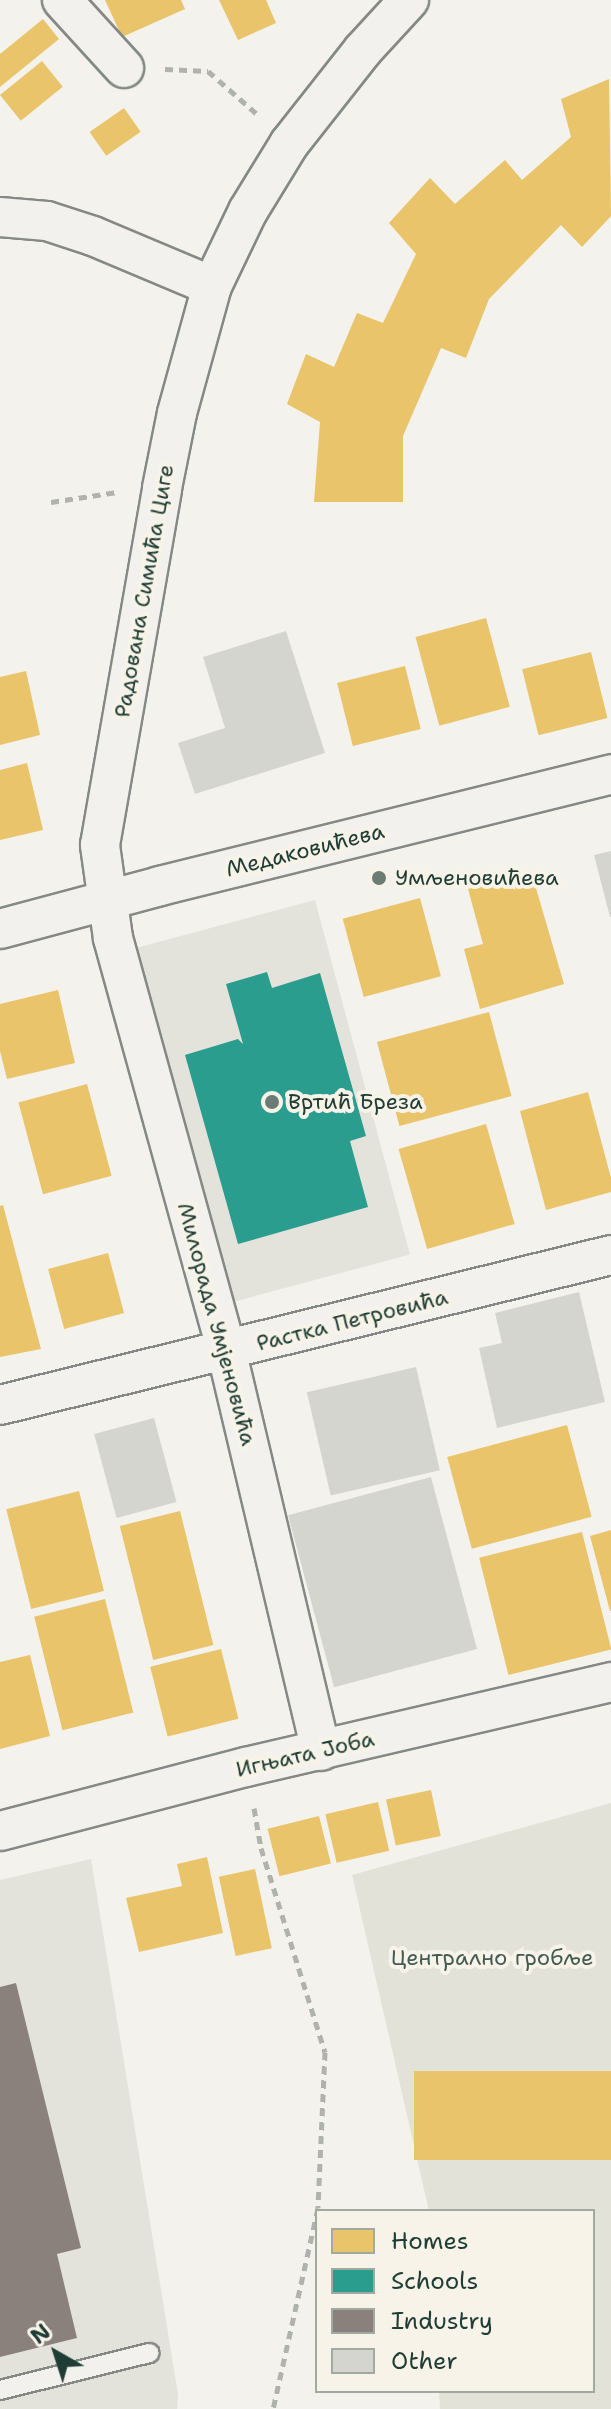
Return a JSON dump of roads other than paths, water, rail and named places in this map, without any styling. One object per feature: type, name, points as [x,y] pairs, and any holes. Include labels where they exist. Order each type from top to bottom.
[{"type":"street","points":[[62,0],[124,68]]},
{"type":"street","name":"Радована Симића Циге","points":[[106,900],[100,845],[177,413],[212,286],[248,211],[289,144],[363,50],[409,0]]},
{"type":"street","points":[[0,217],[47,221],[93,236],[212,286]]},
{"type":"street","name":"Медаковићева","points":[[0,929],[611,774]]},
{"type":"street","name":"Милорада Умјеновића","points":[[106,900],[113,938],[227,1352],[321,1751]]},
{"type":"street","name":"Растка Петровића","points":[[0,1405],[227,1352],[611,1255]]},
{"type":"street","name":"Игњата Јоба","points":[[0,1831],[246,1767],[611,1682]]},
{"type":"lane","points":[[0,2390],[149,2353]]},
{"type":"place","name":"Умљеновићева","points":[[379,878]]},
{"type":"place","name":"Вртић Бреза","points":[[272,1102]]},
{"type":"park label","name":"Централно гробље","points":[[492,1958]]}]
